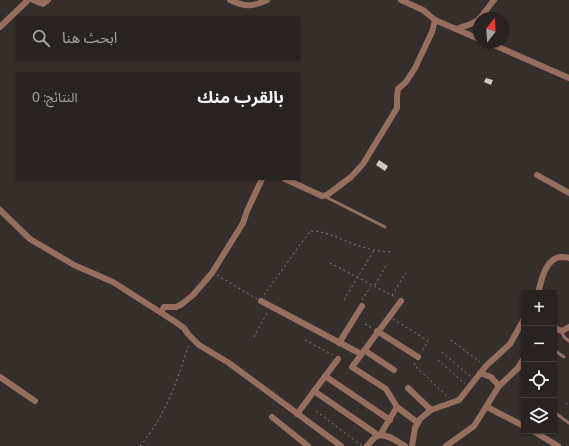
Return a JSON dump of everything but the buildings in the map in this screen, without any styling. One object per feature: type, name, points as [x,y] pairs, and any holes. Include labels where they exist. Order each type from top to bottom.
[{"type":"street","points":[[0,27],[28,0]]},
{"type":"street","points":[[32,0],[43,4],[48,0]]},
{"type":"street","points":[[230,0],[240,4],[253,6],[267,0]]},
{"type":"street","points":[[401,0],[423,10],[435,20],[473,36]]},
{"type":"street","points":[[485,12],[494,0]]},
{"type":"street","points":[[287,180],[322,196],[327,195],[351,177],[363,164],[398,108],[398,90],[406,82],[415,68],[432,32],[435,20]]},
{"type":"street","points":[[457,29],[466,24],[473,23]]},
{"type":"street","points":[[501,48],[569,78]]},
{"type":"street","points":[[537,175],[569,193]]},
{"type":"street","points":[[161,312],[164,308],[176,307],[182,304],[193,295],[212,273],[243,223],[262,180]]},
{"type":"street","points":[[0,210],[30,239],[74,265],[113,282],[161,312],[184,328],[199,345],[229,363],[341,446]]},
{"type":"street","points":[[538,290],[540,279],[554,259],[559,257],[569,258]]},
{"type":"street","points":[[259,300],[339,343],[363,352],[394,370]]},
{"type":"street","points":[[401,301],[377,331],[352,367],[386,389],[397,408],[418,423]]},
{"type":"street","points":[[339,343],[362,306]]},
{"type":"street","points":[[412,446],[412,439],[420,419],[431,410],[459,400],[486,366],[510,344],[521,324]]},
{"type":"street","points":[[557,329],[562,331],[569,327]]},
{"type":"street","points":[[377,331],[418,357]]},
{"type":"street","points":[[297,414],[338,359]]},
{"type":"street","points":[[446,446],[474,426],[499,386],[518,368],[522,362]]},
{"type":"street","points":[[480,374],[491,377],[499,386]]},
{"type":"street","points":[[325,376],[390,420]]},
{"type":"street","points":[[0,377],[35,401]]},
{"type":"street","points":[[408,388],[431,410]]},
{"type":"street","points":[[314,391],[378,436],[385,436],[405,446]]},
{"type":"street","points":[[487,407],[521,424]]},
{"type":"street","points":[[367,446],[378,436],[397,408]]},
{"type":"street","points":[[272,417],[308,446]]},
{"type":"street","points":[[538,434],[558,446]]},
{"type":"lane","points":[[322,196],[385,227]]},
{"type":"lane","points":[[562,331],[564,337],[569,341]]},
{"type":"lane","points":[[557,352],[564,357]]},
{"type":"lane","points":[[557,414],[569,423]]},
{"type":"path","points":[[212,273],[259,300],[310,231],[329,233],[346,241],[383,252],[392,252]]},
{"type":"path","points":[[344,300],[374,249]]},
{"type":"path","points":[[330,263],[357,278],[375,285],[401,301]]},
{"type":"path","points":[[375,285],[387,264]]},
{"type":"path","points":[[392,296],[406,273]]},
{"type":"path","points":[[362,306],[361,301],[372,285]]},
{"type":"path","points":[[254,337],[270,306]]},
{"type":"path","points":[[389,317],[428,341],[414,365],[453,402]]},
{"type":"path","points":[[365,324],[377,331]]},
{"type":"path","points":[[140,446],[149,434],[173,392],[191,337]]},
{"type":"path","points":[[305,340],[338,359]]},
{"type":"path","points":[[451,340],[486,366]]},
{"type":"path","points":[[442,352],[475,380]]},
{"type":"path","points":[[438,360],[469,387]]},
{"type":"path","points":[[316,411],[362,446]]}]
